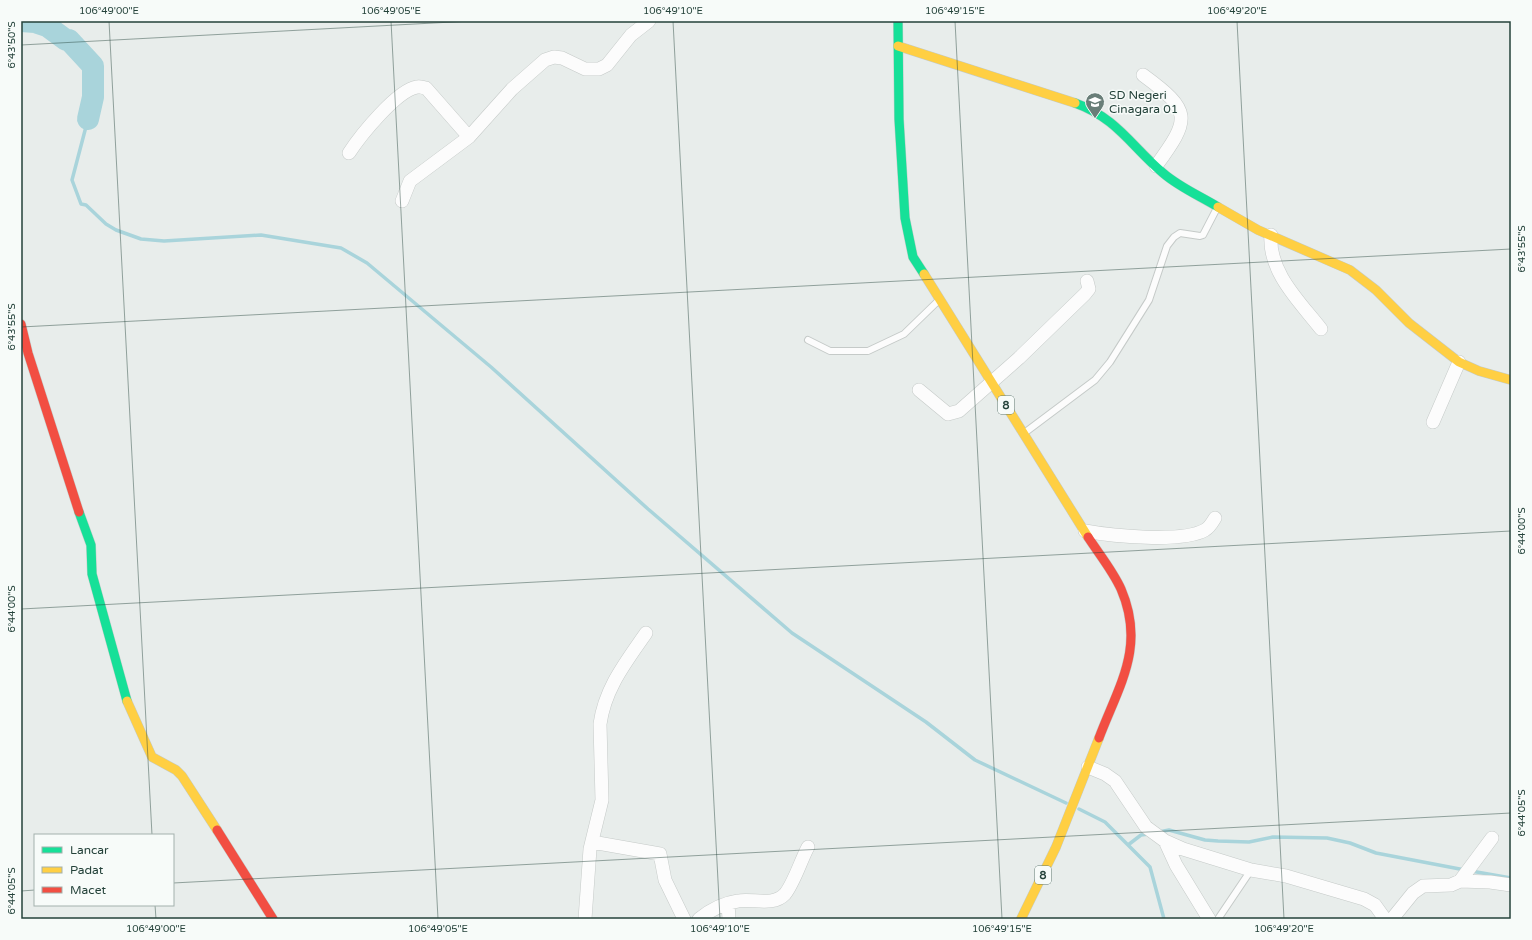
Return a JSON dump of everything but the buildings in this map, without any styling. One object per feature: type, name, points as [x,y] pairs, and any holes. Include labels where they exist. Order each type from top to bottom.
[{"type":"main road","name":"8","points":[[898,21],[900,146],[908,243],[919,269],[1085,531],[1120,588],[1129,610],[1132,634],[1130,650],[1122,679],[1064,830],[1021,919]]},
{"type":"main road","points":[[898,46],[1083,106],[1116,125],[1156,166],[1177,183],[1271,235],[1350,270],[1376,290],[1425,338],[1459,362],[1479,371],[1511,380]]},
{"type":"main road","points":[[21,324],[28,353],[71,488],[91,544],[92,574],[124,693],[152,757],[172,767],[182,776],[273,919]]},
{"type":"street","points":[[402,201],[406,188],[416,175],[469,137],[512,89],[545,60],[554,57],[562,58],[585,69],[599,69],[607,65],[631,36],[648,21]]},
{"type":"street","points":[[1143,76],[1160,88],[1181,111],[1182,120],[1178,135],[1156,166]]},
{"type":"street","points":[[349,153],[359,137],[376,118],[411,89],[418,86],[426,88],[469,137]]},
{"type":"street","points":[[1271,235],[1273,258],[1282,278],[1321,329]]},
{"type":"street","points":[[919,390],[944,412],[952,414],[959,412],[1019,358],[1085,294],[1089,289],[1087,282]]},
{"type":"street","points":[[1433,422],[1459,362]]},
{"type":"street","points":[[1085,531],[1130,537],[1175,536],[1204,530],[1210,527],[1215,518]]},
{"type":"street","points":[[585,919],[587,875],[592,842],[602,800],[600,724],[602,712],[611,687],[646,633]]},
{"type":"street","points":[[1087,771],[1105,774],[1115,782],[1146,827],[1165,841],[1183,849],[1251,870],[1286,876],[1364,899],[1375,905],[1385,919]]},
{"type":"street","points":[[1392,919],[1413,893],[1423,886],[1451,884],[1463,876],[1492,838]]},
{"type":"street","points":[[1165,841],[1176,865],[1208,919]]},
{"type":"street","points":[[592,842],[660,854],[665,880],[684,919]]},
{"type":"street","points":[[699,919],[705,914],[737,901],[768,901],[778,899],[785,893],[808,847]]},
{"type":"street","points":[[1463,876],[1511,885]]},
{"type":"street","points":[[728,904],[729,919]]},
{"type":"lane","points":[[1024,433],[1095,380],[1121,345],[1149,300],[1167,246],[1174,237],[1180,233],[1200,236],[1203,235],[1218,207]]},
{"type":"lane","points":[[808,340],[830,351],[868,351],[904,334],[939,300]]},
{"type":"lane","points":[[1218,919],[1251,870]]},
{"type":"waterway","points":[[21,21],[35,22],[47,26],[66,40],[69,40],[93,66],[93,97],[88,119]]},
{"type":"waterway","points":[[88,119],[72,180],[81,204],[86,205],[106,224],[116,230],[141,239],[164,241],[261,235],[341,248],[367,263],[491,367],[648,509],[792,633],[926,722],[975,760],[1066,803]]},
{"type":"waterway","points":[[1079,809],[1105,822],[1150,867],[1164,919]]},
{"type":"waterway","points":[[1159,832],[1169,830],[1205,840],[1218,841],[1249,842],[1273,837],[1327,838],[1350,843],[1376,853],[1465,870]]},
{"type":"waterway","points":[[1128,845],[1141,835],[1149,834]]},
{"type":"waterway","points":[[1471,871],[1511,878]]},
{"type":"traffic: fast","points":[[898,21],[899,119],[905,218],[913,257],[924,274]]},
{"type":"traffic: fast","points":[[1075,103],[1102,116],[1169,178],[1218,207]]},
{"type":"traffic: fast","points":[[79,512],[91,545],[92,574],[127,701]]},
{"type":"traffic: slow","points":[[898,46],[1075,103]]},
{"type":"traffic: slow","points":[[1218,207],[1258,230],[1350,270],[1376,290],[1409,323],[1459,362],[1479,371],[1511,380]]},
{"type":"traffic: slow","points":[[924,274],[1088,537]]},
{"type":"traffic: slow","points":[[127,701],[152,757],[176,770],[182,776],[217,830]]},
{"type":"traffic: slow","points":[[1021,919],[1056,847],[1099,738]]},
{"type":"traffic: jam","points":[[21,324],[28,353],[79,512]]},
{"type":"traffic: jam","points":[[1088,537],[1118,582],[1128,610],[1131,629],[1127,665],[1099,738]]},
{"type":"traffic: jam","points":[[217,830],[273,919]]},
{"type":"place","name":"SD Negeri Cinagara 01","points":[[1095,119]]}]
